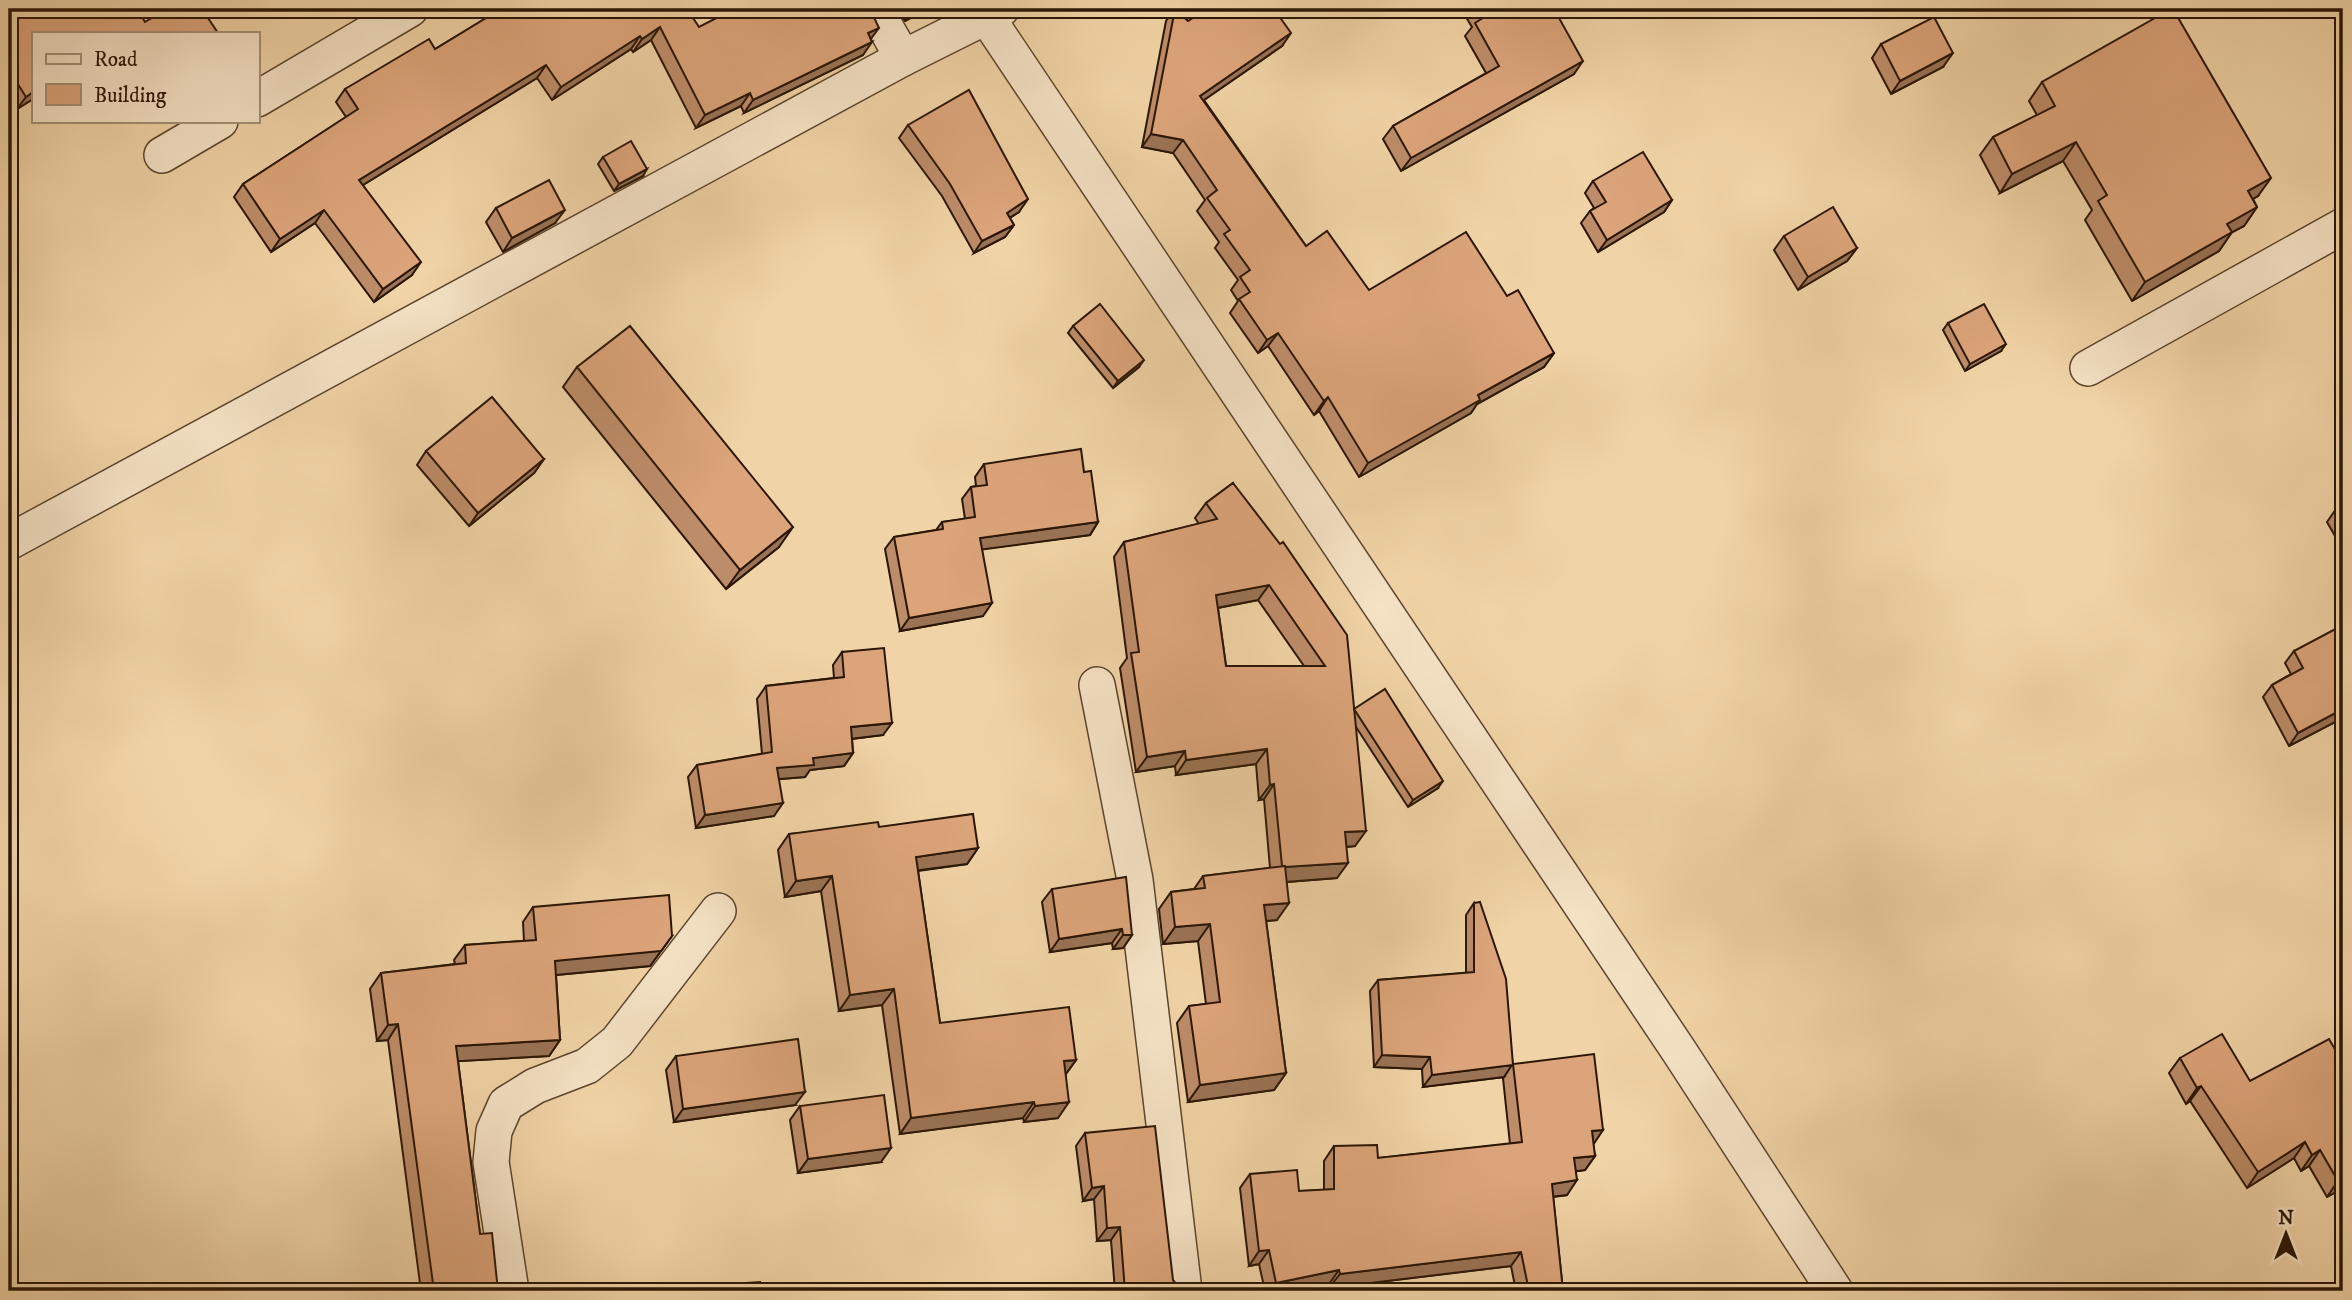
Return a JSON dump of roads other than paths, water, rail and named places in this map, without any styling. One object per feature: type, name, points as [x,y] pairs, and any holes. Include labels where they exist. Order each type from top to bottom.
[{"type":"street","points":[[259,98],[410,9]]},
{"type":"street","points":[[875,9],[903,58]]},
{"type":"street","points":[[9,542],[903,58],[994,12],[1835,1291]]},
{"type":"street","points":[[162,155],[218,122]]},
{"type":"street","points":[[2088,368],[2343,226]]},
{"type":"street","points":[[1097,685],[1135,880],[1184,1291]]},
{"type":"street","points":[[511,1291],[491,1162],[494,1131],[506,1104],[535,1086],[587,1066],[617,1042],[718,911]]}]
